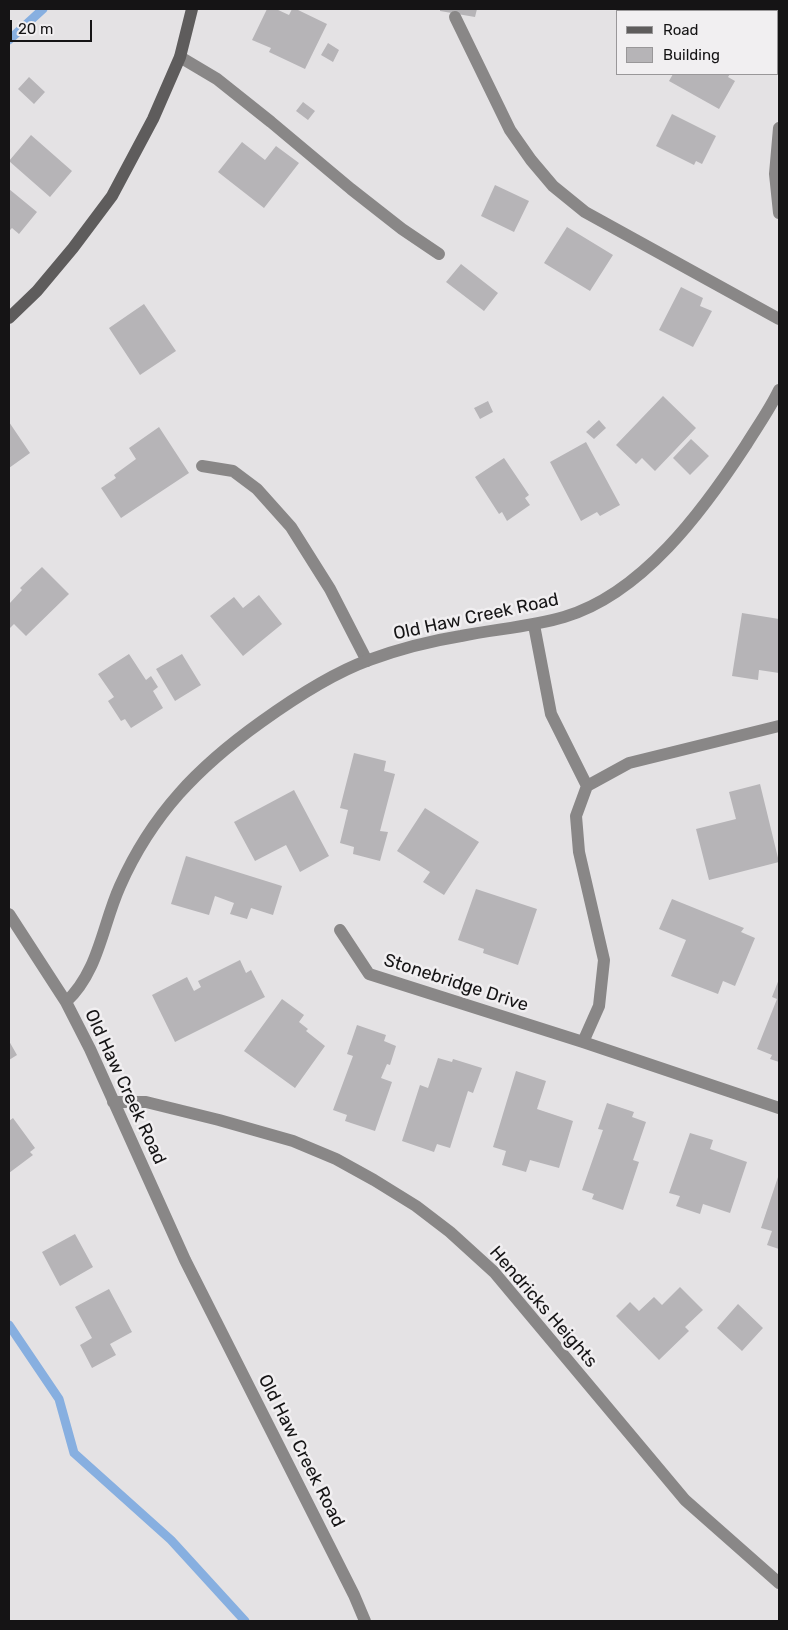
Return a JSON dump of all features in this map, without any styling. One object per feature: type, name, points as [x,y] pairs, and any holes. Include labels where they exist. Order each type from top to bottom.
[{"type":"street","points":[[9,318],[49,277],[112,196],[152,120],[180,57],[192,9]]},
{"type":"street","points":[[455,17],[510,130],[553,186],[585,212],[779,319]]},
{"type":"street","points":[[180,57],[217,79],[351,189],[402,229],[439,254]]},
{"type":"street","points":[[779,128],[775,174],[779,213]]},
{"type":"street","name":"Old Haw Creek Road","points":[[365,1621],[354,1595],[185,1260],[90,1049],[66,1002],[75,994],[96,958],[118,889],[135,854],[158,818],[190,780],[227,748],[262,721],[312,689],[367,661],[415,645],[462,635],[534,625],[566,617],[593,606],[619,590],[654,560],[705,504],[755,432],[779,390]]},
{"type":"street","points":[[202,466],[233,471],[257,489],[292,527],[330,589],[367,661]]},
{"type":"street","points":[[534,625],[551,714],[587,786]]},
{"type":"street","points":[[583,1042],[599,1006],[604,960],[579,852],[576,816],[587,786],[629,763],[779,726]]},
{"type":"street","points":[[9,914],[66,1002]]},
{"type":"street","name":"Stonebridge Drive","points":[[340,930],[369,974],[583,1042],[779,1108]]},
{"type":"street","name":"Hendricks Heights","points":[[113,1102],[146,1102],[293,1141],[336,1159],[416,1206],[450,1232],[494,1272],[685,1500],[779,1583]]},
{"type":"building","points":[[267,9],[276,9],[289,15],[292,9],[296,9],[327,24],[305,69],[269,52],[271,48],[252,40]]},
{"type":"building","points":[[440,9],[477,9],[475,17],[440,11]]},
{"type":"building","points":[[328,43],[339,50],[333,62],[321,55]]},
{"type":"building","points":[[672,75],[729,75],[728,77],[735,81],[719,109],[669,81]]},
{"type":"building","points":[[29,77],[45,92],[34,104],[18,89]]},
{"type":"building","points":[[303,102],[315,111],[308,120],[296,111]]},
{"type":"building","points":[[672,114],[716,136],[702,164],[696,161],[694,165],[656,146]]},
{"type":"building","points":[[31,135],[72,171],[50,197],[9,161]]},
{"type":"building","points":[[242,142],[265,160],[276,146],[299,163],[264,208],[218,172]]},
{"type":"building","points":[[495,185],[529,201],[514,232],[481,216]]},
{"type":"building","points":[[9,189],[37,212],[19,234],[12,228],[9,231]]},
{"type":"building","points":[[567,227],[613,255],[590,291],[544,263]]},
{"type":"building","points":[[461,264],[498,293],[484,311],[446,282]]},
{"type":"building","points":[[681,287],[703,298],[700,306],[712,311],[693,347],[659,330]]},
{"type":"building","points":[[144,304],[176,351],[140,375],[109,328]]},
{"type":"building","points":[[663,396],[696,428],[655,471],[642,458],[636,464],[616,445]]},
{"type":"building","points":[[488,401],[493,412],[480,419],[474,408]]},
{"type":"building","points":[[599,420],[606,428],[594,439],[586,432]]},
{"type":"building","points":[[9,422],[30,453],[9,468]]},
{"type":"building","points":[[159,427],[189,473],[121,518],[101,488],[116,478],[114,475],[136,459],[129,448]]},
{"type":"building","points":[[691,439],[709,456],[690,475],[673,458]]},
{"type":"building","points":[[586,442],[620,505],[600,516],[597,512],[581,521],[550,462]]},
{"type":"building","points":[[504,458],[529,495],[525,498],[530,505],[507,521],[502,512],[499,514],[475,477]]},
{"type":"building","points":[[42,567],[69,594],[26,636],[14,624],[9,627],[9,604],[22,590],[20,588]]},
{"type":"building","points":[[259,595],[282,624],[243,656],[210,616],[234,597],[243,608]]},
{"type":"building","points":[[742,613],[779,619],[779,673],[759,670],[758,680],[732,676]]},
{"type":"building","points":[[129,654],[146,680],[151,676],[158,687],[153,691],[163,708],[131,728],[125,719],[121,721],[108,701],[114,697],[98,674]]},
{"type":"building","points":[[182,654],[201,685],[175,701],[156,669]]},
{"type":"building","points":[[354,753],[386,761],[384,771],[395,774],[380,831],[388,832],[380,861],[353,854],[354,847],[340,843],[348,810],[340,808]]},
{"type":"building","points":[[760,784],[779,862],[709,880],[696,829],[736,819],[729,792]]},
{"type":"building","points":[[294,790],[329,856],[300,872],[286,845],[255,861],[234,822]]},
{"type":"building","points":[[425,808],[479,842],[444,895],[423,882],[430,872],[397,851]]},
{"type":"building","points":[[186,856],[282,886],[273,915],[251,908],[247,919],[230,914],[234,903],[215,896],[209,915],[171,904]]},
{"type":"building","points":[[476,889],[537,909],[518,965],[483,953],[484,949],[458,940]]},
{"type":"building","points":[[672,899],[744,928],[741,932],[755,938],[735,986],[723,981],[718,994],[671,976],[686,940],[659,929]]},
{"type":"building","points":[[240,960],[246,973],[251,970],[265,997],[175,1042],[152,995],[187,977],[194,991],[201,987],[198,981]]},
{"type":"building","points":[[779,979],[779,1062],[770,1059],[772,1055],[757,1049],[777,999],[772,997]]},
{"type":"building","points":[[282,999],[304,1015],[299,1022],[308,1029],[306,1031],[325,1046],[295,1088],[244,1051]]},
{"type":"building","points":[[357,1025],[386,1035],[384,1041],[396,1046],[390,1065],[387,1064],[381,1078],[392,1082],[375,1131],[345,1121],[347,1115],[333,1110],[353,1056],[347,1054]]},
{"type":"building","points":[[9,1041],[17,1055],[9,1060]]},
{"type":"building","points":[[438,1058],[452,1062],[453,1059],[482,1068],[473,1093],[468,1091],[450,1148],[437,1144],[434,1152],[402,1141],[420,1085],[428,1088]]},
{"type":"building","points":[[516,1071],[546,1081],[537,1109],[573,1121],[559,1168],[530,1160],[526,1172],[502,1165],[506,1151],[493,1147]]},
{"type":"building","points":[[607,1103],[634,1112],[632,1117],[646,1122],[633,1160],[639,1162],[623,1210],[592,1199],[594,1194],[582,1190],[603,1130],[598,1129]]},
{"type":"building","points":[[13,1118],[35,1148],[30,1152],[33,1155],[9,1173],[9,1121]]},
{"type":"building","points":[[690,1133],[713,1140],[710,1149],[747,1162],[730,1213],[703,1204],[700,1214],[676,1206],[680,1196],[669,1193]]},
{"type":"building","points":[[779,1174],[779,1249],[767,1245],[772,1231],[761,1228]]},
{"type":"building","points":[[75,1234],[93,1267],[60,1286],[42,1252]]},
{"type":"building","points":[[680,1287],[703,1310],[685,1327],[689,1331],[659,1360],[616,1316],[630,1302],[639,1311],[654,1297],[662,1305]]},
{"type":"building","points":[[109,1289],[132,1332],[110,1344],[116,1355],[92,1368],[80,1345],[92,1338],[75,1307]]},
{"type":"building","points":[[738,1304],[763,1328],[742,1351],[717,1328]]},
{"type":"waterway","points":[[9,40],[43,9]]},
{"type":"waterway","points":[[9,1325],[59,1399],[74,1453],[171,1540],[245,1621]]}]
